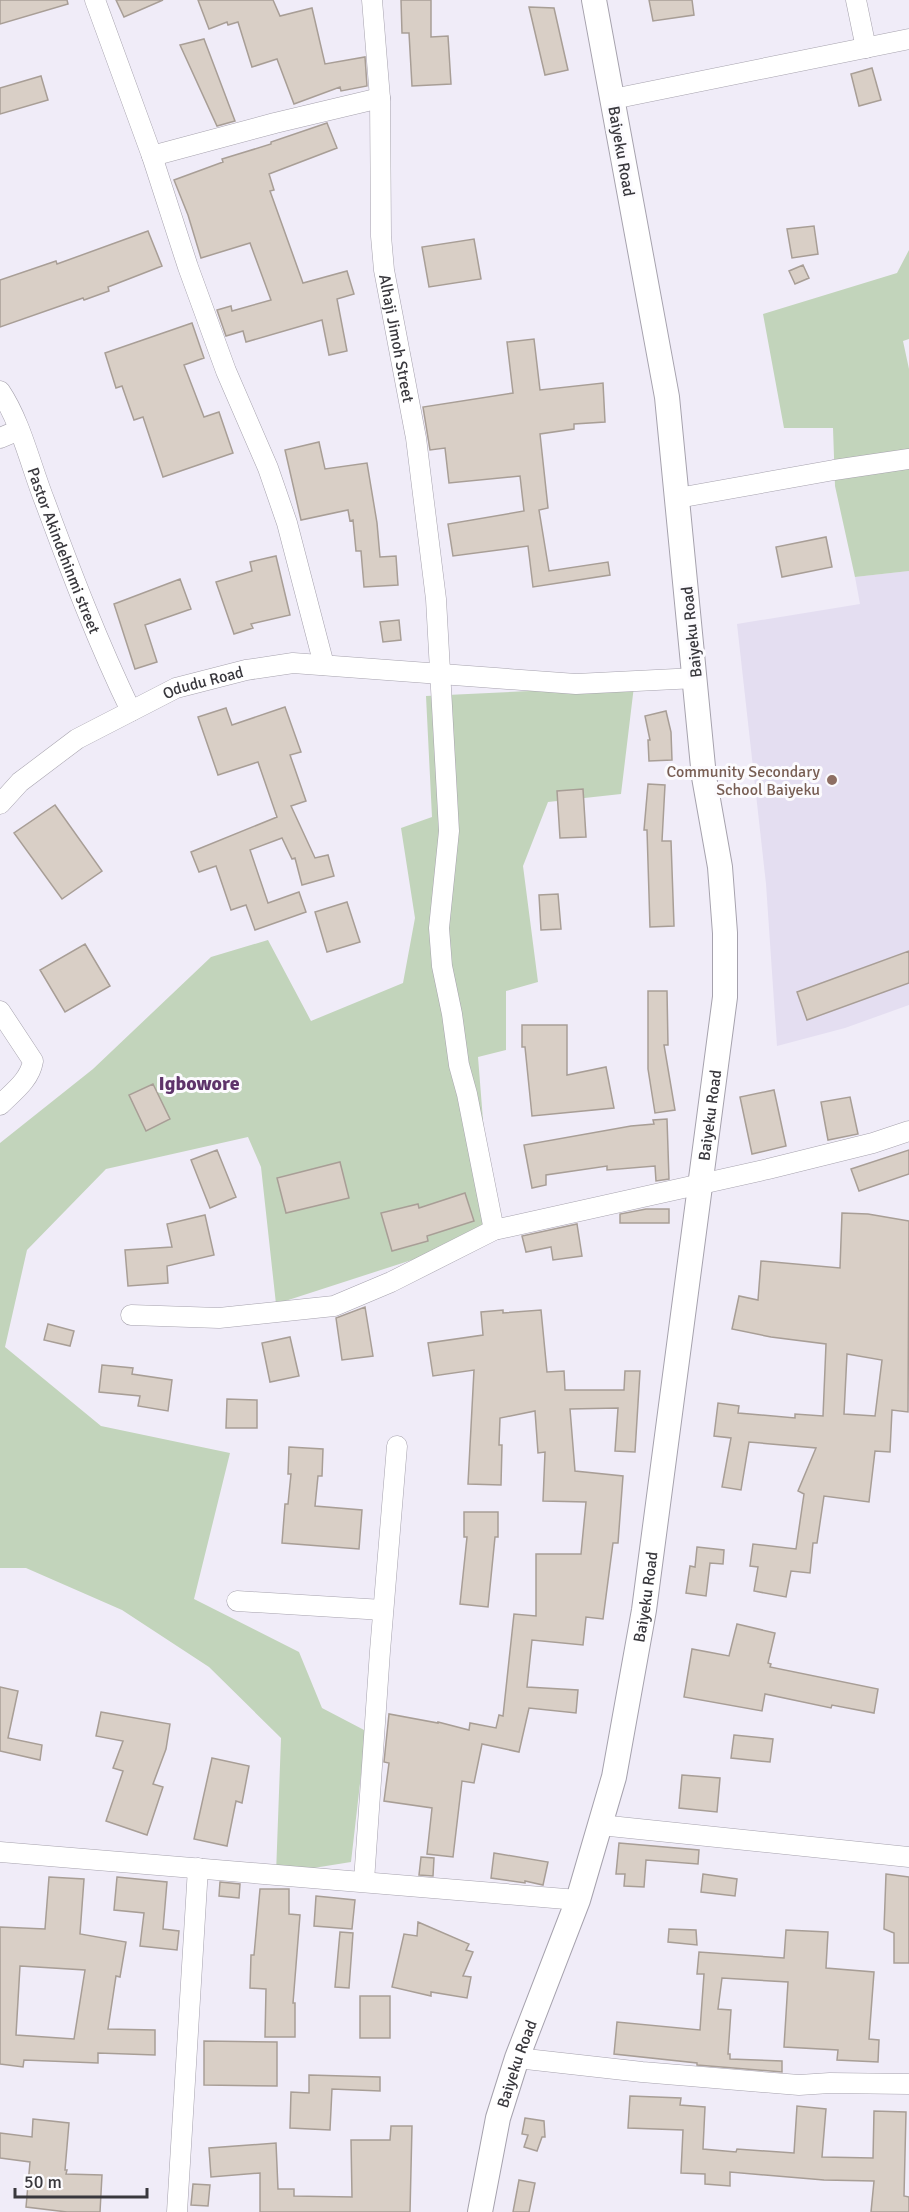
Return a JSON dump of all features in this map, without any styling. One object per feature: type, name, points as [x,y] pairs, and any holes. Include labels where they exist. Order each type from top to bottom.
[{"type":"main road","name":"Baiyeku Road","points":[[480,2212],[498,2118],[517,2058],[578,1900],[614,1777],[644,1610],[725,997],[725,933],[720,867],[704,777],[667,397],[594,0]]},
{"type":"street","points":[[95,0],[152,156],[188,267],[222,361],[268,468],[295,548],[324,665]]},
{"type":"street","name":"Alhaji Jimoh Street","points":[[372,0],[380,99],[381,236],[384,270],[416,438],[436,599],[449,831],[439,928],[442,966],[459,1065],[467,1094],[494,1230]]},
{"type":"street","points":[[856,0],[866,48]]},
{"type":"street","points":[[613,99],[909,39]]},
{"type":"street","points":[[152,156],[275,123],[380,99]]},
{"type":"street","name":"Pastor Akindehinmi street","points":[[0,391],[9,405],[62,548],[131,711]]},
{"type":"street","points":[[0,438],[19,430]]},
{"type":"street","points":[[678,498],[909,459]]},
{"type":"street","name":"Odudu Road","points":[[0,804],[20,782],[76,739],[176,688],[246,670],[293,663],[576,684],[696,678]]},
{"type":"street","points":[[0,1011],[33,1061],[31,1071],[24,1081],[0,1105]]},
{"type":"street","points":[[131,1315],[219,1318],[334,1306],[391,1282],[494,1230],[852,1148],[909,1131]]},
{"type":"street","points":[[364,1881],[397,1446]]},
{"type":"street","points":[[237,1601],[384,1610]]},
{"type":"street","points":[[600,1826],[909,1857]]},
{"type":"street","points":[[0,1852],[578,1900]]},
{"type":"street","points":[[177,2212],[198,1868]]},
{"type":"street","points":[[517,2058],[642,2072],[799,2085],[909,2084]]},
{"type":"shaded area","name":"Community Secondary School Baiyeku","points":[[909,571],[909,1005],[845,1028],[777,1046],[766,884],[737,624],[860,604],[855,577]]},
{"type":"green space","points":[[909,250],[909,339],[903,341],[909,369],[909,571],[855,577],[835,486],[833,428],[784,428],[763,314],[897,273]]},
{"type":"green space","points":[[634,686],[621,794],[548,802],[523,866],[538,982],[506,991],[506,1050],[478,1057],[492,1234],[276,1304],[261,1167],[248,1137],[106,1169],[27,1250],[5,1347],[101,1426],[230,1453],[194,1599],[299,1652],[322,1708],[366,1731],[351,1862],[276,1874],[281,1738],[209,1667],[122,1610],[26,1568],[0,1568],[0,1143],[93,1069],[211,957],[268,940],[311,1021],[403,983],[415,918],[401,828],[432,817],[426,696]]},
{"type":"building","points":[[0,0],[67,0],[68,4],[0,24]]},
{"type":"building","points":[[116,0],[163,0],[124,17]]},
{"type":"building","points":[[198,0],[273,0],[280,16],[312,8],[325,64],[365,57],[367,86],[341,91],[340,87],[294,104],[277,59],[252,67],[238,22],[228,25],[227,22],[209,29]]},
{"type":"building","points":[[401,0],[431,0],[431,37],[448,36],[451,84],[412,86],[409,33],[402,33]]},
{"type":"building","points":[[649,0],[692,0],[694,15],[653,21]]},
{"type":"building","points":[[529,7],[554,8],[568,70],[545,75]]},
{"type":"building","points":[[204,39],[235,121],[217,126],[180,45]]},
{"type":"building","points":[[872,68],[881,100],[859,106],[851,74]]},
{"type":"building","points":[[41,76],[48,100],[0,114],[0,88]]},
{"type":"building","points":[[327,123],[337,148],[269,174],[274,190],[270,191],[303,283],[347,271],[354,294],[337,299],[347,351],[329,355],[322,320],[246,342],[243,331],[226,336],[217,310],[231,306],[232,311],[271,300],[250,243],[201,258],[174,180],[223,162],[222,159]]},
{"type":"building","points":[[814,226],[818,254],[792,258],[787,229]]},
{"type":"building","points":[[148,231],[162,266],[108,287],[109,291],[0,327],[0,280],[56,261],[57,264]]},
{"type":"building","points":[[474,239],[481,279],[429,287],[422,247]]},
{"type":"building","points":[[803,265],[809,278],[795,284],[789,271]]},
{"type":"building","points":[[192,323],[204,358],[184,365],[204,417],[219,412],[233,453],[163,477],[143,417],[134,420],[122,386],[116,388],[105,353]]},
{"type":"building","points":[[534,339],[540,390],[603,383],[605,422],[574,424],[574,429],[540,434],[548,508],[539,510],[549,571],[608,562],[610,575],[533,587],[528,546],[453,556],[448,524],[524,511],[520,476],[449,483],[445,448],[430,450],[423,407],[513,393],[507,342]]},
{"type":"building","points":[[319,442],[325,469],[367,463],[380,557],[396,556],[398,585],[364,587],[361,551],[356,551],[353,520],[350,521],[348,510],[301,520],[285,450]]},
{"type":"building","points":[[826,537],[832,567],[782,577],[776,547]]},
{"type":"building","points":[[276,556],[290,615],[251,624],[253,628],[234,634],[216,582],[252,571],[250,562]]},
{"type":"building","points":[[180,579],[191,609],[145,625],[157,662],[135,669],[114,604]]},
{"type":"building","points":[[399,620],[401,640],[383,642],[380,622]]},
{"type":"building","points":[[285,707],[301,752],[290,755],[306,801],[291,806],[315,858],[328,855],[334,876],[302,885],[295,858],[292,859],[282,838],[250,850],[268,903],[299,892],[306,912],[255,930],[246,905],[231,910],[216,866],[199,872],[191,852],[277,817],[258,762],[218,775],[198,717],[226,708],[232,725]]},
{"type":"building","points":[[666,711],[671,732],[672,760],[649,761],[648,740],[650,740],[645,716]]},
{"type":"building","points":[[648,784],[665,785],[662,841],[671,841],[674,926],[650,927],[647,830],[644,830]]},
{"type":"building","points":[[583,789],[586,837],[560,838],[557,791]]},
{"type":"building","points":[[55,805],[102,871],[62,899],[14,833]]},
{"type":"building","points":[[558,894],[561,929],[541,930],[539,895]]},
{"type":"building","points":[[347,902],[360,942],[327,952],[315,912]]},
{"type":"building","points":[[85,944],[110,986],[65,1012],[40,970]]},
{"type":"building","points":[[909,951],[909,983],[807,1020],[797,992]]},
{"type":"building","points":[[648,991],[667,991],[668,1045],[664,1045],[675,1110],[655,1113],[648,1069]]},
{"type":"building","points":[[522,1025],[567,1025],[567,1075],[606,1067],[614,1108],[532,1116],[525,1047],[522,1047]]},
{"type":"building","points":[[153,1084],[170,1119],[146,1131],[129,1095]]},
{"type":"building","points":[[774,1090],[786,1146],[752,1154],[740,1097]]},
{"type":"building","points":[[850,1097],[858,1134],[828,1140],[821,1102]]},
{"type":"building","points":[[667,1119],[669,1179],[656,1181],[655,1166],[607,1170],[607,1166],[546,1175],[546,1185],[532,1188],[524,1145],[654,1124],[653,1120]]},
{"type":"building","points":[[217,1150],[236,1197],[210,1208],[191,1160]]},
{"type":"building","points":[[909,1150],[909,1174],[859,1191],[851,1169]]},
{"type":"building","points":[[340,1162],[349,1198],[286,1213],[277,1178]]},
{"type":"building","points":[[465,1193],[474,1221],[427,1236],[428,1241],[392,1251],[381,1213],[418,1204],[419,1208]]},
{"type":"building","points":[[646,1209],[669,1209],[669,1223],[620,1223],[620,1214]]},
{"type":"building","points":[[842,1213],[868,1214],[909,1221],[908,1412],[892,1410],[890,1452],[875,1451],[869,1502],[824,1496],[817,1543],[813,1543],[810,1573],[791,1571],[786,1597],[754,1591],[758,1567],[750,1566],[753,1544],[796,1549],[804,1494],[798,1491],[816,1448],[749,1442],[741,1490],[722,1487],[731,1438],[714,1436],[718,1403],[739,1406],[738,1413],[795,1418],[795,1414],[823,1416],[826,1344],[732,1329],[739,1296],[758,1300],[761,1261],[840,1268]],"holes":[[[847,1354],[882,1360],[875,1416],[844,1414]]]},
{"type":"building","points":[[205,1215],[214,1255],[167,1266],[168,1283],[128,1286],[125,1250],[172,1247],[167,1224]]},
{"type":"building","points":[[577,1224],[582,1256],[553,1260],[551,1247],[526,1252],[522,1236]]},
{"type":"building","points":[[365,1307],[373,1356],[342,1360],[336,1318]]},
{"type":"building","points":[[503,1310],[503,1313],[541,1310],[547,1372],[564,1371],[565,1390],[624,1390],[625,1371],[640,1371],[635,1452],[615,1451],[618,1408],[570,1409],[575,1471],[623,1476],[618,1543],[613,1543],[603,1619],[586,1617],[583,1645],[532,1640],[527,1687],[578,1690],[576,1713],[529,1708],[519,1752],[482,1744],[474,1783],[462,1781],[453,1857],[427,1854],[432,1808],[384,1801],[389,1763],[384,1762],[389,1714],[469,1730],[470,1723],[496,1728],[499,1715],[503,1716],[514,1614],[536,1616],[536,1554],[581,1554],[586,1502],[543,1501],[545,1452],[538,1453],[535,1411],[500,1418],[501,1485],[468,1484],[474,1370],[433,1376],[428,1343],[483,1335],[481,1312]]},
{"type":"building","points":[[48,1324],[74,1331],[70,1346],[44,1340]]},
{"type":"building","points":[[290,1337],[299,1376],[270,1382],[262,1343]]},
{"type":"building","points":[[102,1365],[133,1368],[132,1374],[172,1380],[168,1411],[138,1406],[140,1396],[99,1392]]},
{"type":"building","points":[[227,1399],[257,1400],[257,1428],[226,1428]]},
{"type":"building","points":[[289,1447],[323,1449],[322,1476],[318,1476],[315,1506],[362,1510],[359,1549],[282,1543],[285,1504],[288,1504],[291,1474],[288,1474]]},
{"type":"building","points":[[464,1512],[498,1512],[498,1537],[495,1537],[488,1607],[460,1604],[467,1537],[464,1537]]},
{"type":"building","points":[[697,1547],[724,1550],[723,1564],[710,1563],[706,1596],[686,1593],[690,1566],[695,1567]]},
{"type":"building","points":[[737,1624],[775,1633],[768,1663],[771,1664],[770,1667],[878,1689],[874,1713],[832,1705],[831,1708],[765,1694],[762,1711],[684,1697],[692,1649],[729,1656]]},
{"type":"building","points":[[0,1687],[18,1691],[8,1738],[42,1745],[40,1760],[0,1751]]},
{"type":"building","points":[[101,1712],[170,1724],[166,1749],[153,1784],[163,1787],[147,1835],[106,1821],[123,1771],[113,1768],[123,1741],[96,1736]]},
{"type":"building","points":[[734,1735],[773,1739],[770,1762],[731,1758]]},
{"type":"building","points":[[212,1758],[249,1766],[242,1803],[236,1801],[227,1846],[194,1839]]},
{"type":"building","points":[[682,1775],[720,1778],[717,1812],[679,1808]]},
{"type":"building","points":[[619,1843],[699,1850],[698,1864],[646,1860],[644,1887],[624,1886],[625,1874],[616,1874]]},
{"type":"building","points":[[494,1853],[548,1862],[543,1885],[491,1878]]},
{"type":"building","points":[[421,1857],[434,1858],[433,1876],[419,1875]]},
{"type":"building","points":[[703,1874],[737,1879],[735,1896],[701,1892]]},
{"type":"building","points":[[886,1874],[909,1877],[909,1963],[894,1963],[894,1933],[884,1929]]},
{"type":"building","points":[[49,1877],[84,1879],[80,1934],[126,1942],[120,1977],[116,1976],[108,2029],[155,2030],[155,2055],[98,2053],[98,2063],[24,2060],[23,2067],[0,2064],[0,1927],[45,1929]],"holes":[[[20,1966],[85,1970],[74,2039],[16,2035]]]},
{"type":"building","points":[[117,1877],[167,1882],[163,1929],[179,1931],[177,1950],[140,1946],[144,1913],[114,1910]]},
{"type":"building","points":[[220,1882],[240,1884],[239,1898],[219,1896]]},
{"type":"building","points":[[260,1889],[289,1889],[289,1914],[300,1915],[293,2003],[295,2003],[295,2037],[265,2037],[266,1989],[250,1988],[251,1955],[254,1955]]},
{"type":"building","points":[[316,1896],[355,1900],[352,1929],[314,1926]]},
{"type":"building","points":[[418,1922],[469,1944],[466,1950],[473,1952],[463,1976],[471,1977],[467,1998],[431,1992],[431,1996],[392,1987],[404,1934],[417,1936]]},
{"type":"building","points":[[669,1929],[696,1930],[697,1945],[668,1942]]},
{"type":"building","points":[[786,1930],[828,1932],[826,1968],[874,1972],[869,2039],[879,2040],[878,2062],[837,2060],[838,2050],[784,2047],[788,1982],[722,1978],[718,2009],[731,2010],[728,2054],[730,2054],[730,2059],[782,2061],[782,2072],[697,2065],[697,2063],[614,2054],[617,2022],[700,2030],[704,1974],[697,1974],[699,1952],[784,1958]]},
{"type":"building","points":[[340,1932],[353,1933],[349,1988],[335,1987]]},
{"type":"building","points":[[360,1996],[390,1996],[390,2038],[360,2038]]},
{"type":"building","points":[[204,2041],[277,2042],[277,2086],[204,2085]]},
{"type":"building","points":[[309,2075],[380,2077],[380,2091],[332,2089],[330,2130],[290,2128],[291,2092],[309,2093]]},
{"type":"building","points":[[630,2096],[681,2098],[680,2105],[705,2107],[703,2149],[736,2152],[737,2149],[794,2153],[797,2106],[826,2109],[822,2157],[873,2158],[874,2111],[906,2112],[904,2196],[909,2197],[909,2212],[871,2212],[874,2181],[824,2180],[730,2172],[730,2186],[705,2184],[705,2174],[681,2173],[683,2130],[628,2128]]},
{"type":"building","points":[[525,2118],[544,2121],[545,2137],[542,2137],[537,2151],[524,2147],[528,2135],[522,2134]]},
{"type":"building","points":[[33,2119],[69,2123],[66,2174],[102,2175],[100,2212],[67,2212],[26,2207],[30,2162],[0,2158],[0,2133],[32,2137]]},
{"type":"building","points":[[391,2126],[412,2126],[410,2212],[260,2212],[260,2173],[211,2177],[209,2148],[276,2143],[278,2189],[294,2189],[294,2196],[352,2197],[351,2140],[390,2140]]},
{"type":"building","points":[[519,2180],[535,2183],[529,2212],[513,2212]]},
{"type":"building","points":[[193,2184],[210,2185],[208,2206],[191,2205]]},
{"type":"place","name":"Community Secondary School Baiyeku","points":[[832,780]]},
{"type":"district","name":"Igbowore","points":[[199,1083]]}]
